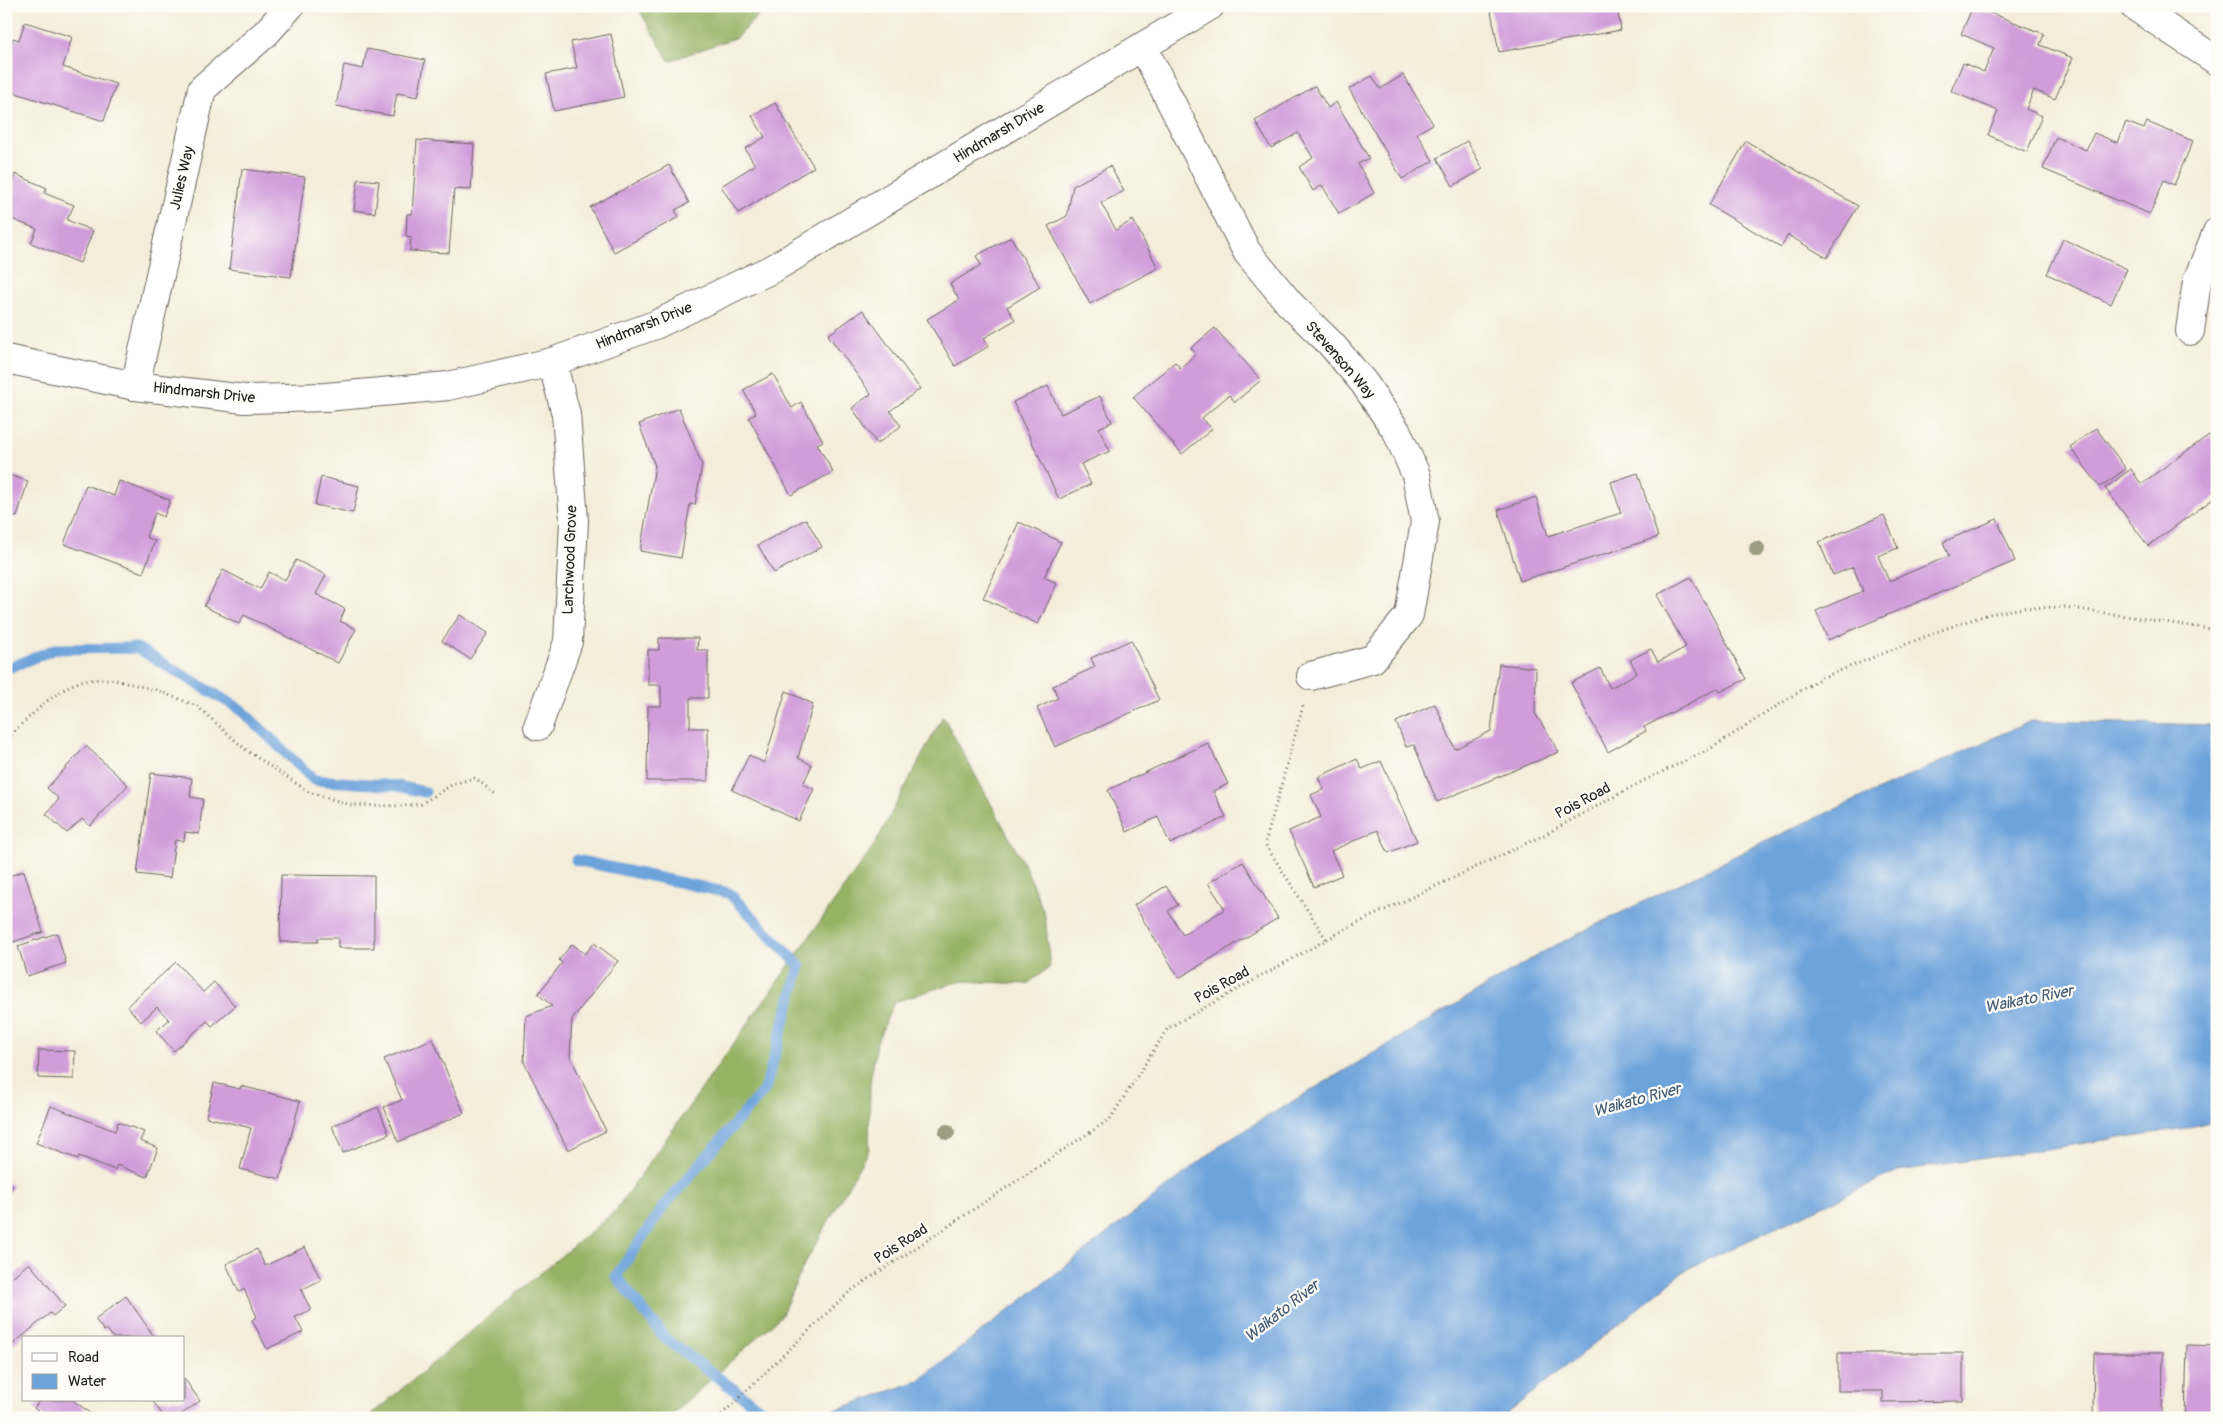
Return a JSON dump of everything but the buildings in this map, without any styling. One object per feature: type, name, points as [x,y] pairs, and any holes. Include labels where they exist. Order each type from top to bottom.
[{"type":"street","name":"Julies Way","points":[[135,386],[202,90],[266,33],[290,6]]},
{"type":"street","name":"Hindmarsh Drive","points":[[6,359],[135,386],[245,399],[326,398],[448,386],[552,362],[655,325],[774,268],[1210,6]]},
{"type":"street","points":[[2134,6],[2217,61]]},
{"type":"street","name":"Stevenson Way","points":[[1143,47],[1247,252],[1290,304],[1331,344],[1364,382],[1397,432],[1416,475],[1425,522],[1409,615],[1374,659],[1311,676]]},
{"type":"street","points":[[2190,330],[2197,282],[2217,232]]},
{"type":"street","name":"Larchwood Grove","points":[[538,726],[568,642],[574,521],[566,414],[552,362]]},
{"type":"path","name":"Pois Road","points":[[718,1418],[849,1292],[1110,1119],[1168,1028],[1326,939],[1542,836],[1643,782],[1710,749],[1819,679],[1947,628],[1989,614],[2023,608],[2065,607],[2217,630]]},
{"type":"path","points":[[1311,676],[1265,844],[1326,939]]},
{"type":"path","points":[[6,744],[16,729],[47,701],[69,686],[84,680],[111,679],[156,690],[197,706],[246,750],[309,792],[351,805],[402,806],[421,804],[453,784],[475,778],[495,794]]},
{"type":"green space","points":[[637,6],[767,6],[737,37],[669,61]]},
{"type":"green space","points":[[943,716],[1026,868],[1045,915],[1050,967],[1027,984],[960,981],[894,1002],[877,1042],[870,1082],[869,1149],[803,1267],[781,1316],[668,1418],[367,1418],[615,1211],[875,844]]},
{"type":"water","name":"Waikato River","points":[[2031,721],[2217,725],[2217,1120],[2186,1128],[1898,1171],[1687,1269],[1501,1418],[813,1418],[918,1381],[1226,1141],[1550,948],[1767,840]]},
{"type":"waterway","points":[[6,669],[55,649],[137,648],[240,709],[314,780],[397,786],[425,792]]},
{"type":"waterway","points":[[576,860],[729,893],[800,966],[765,1089],[664,1206],[616,1276],[665,1338],[772,1418]]}]
